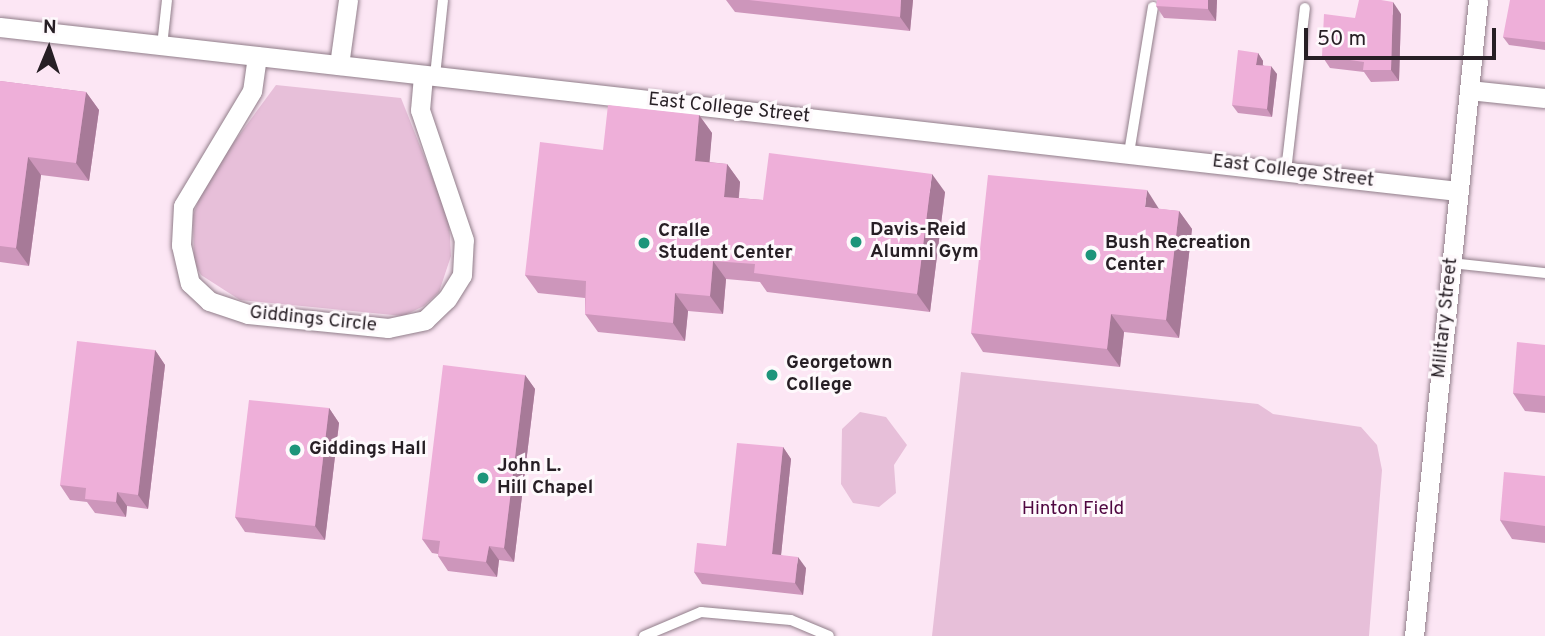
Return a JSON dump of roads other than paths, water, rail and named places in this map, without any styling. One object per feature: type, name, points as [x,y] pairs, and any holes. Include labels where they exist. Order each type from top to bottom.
[{"type":"street","points":[[339,65],[348,0]]},
{"type":"street","name":"Military Street","points":[[1414,636],[1478,0]]},
{"type":"street","name":"East College Street","points":[[0,27],[1458,191]]},
{"type":"street","name":"Giddings Circle","points":[[257,56],[252,91],[188,196],[182,232],[190,283],[209,301],[248,314],[388,328],[425,320],[447,299],[461,275],[464,240],[420,110],[429,75]]},
{"type":"street","points":[[1469,90],[1545,98]]},
{"type":"lane","points":[[162,46],[167,0]]},
{"type":"lane","points":[[429,75],[443,0]]},
{"type":"lane","points":[[1129,153],[1153,8]]},
{"type":"lane","points":[[1286,171],[1306,8]]},
{"type":"lane","points":[[1451,263],[1545,274]]},
{"type":"lane","points":[[644,636],[701,612],[791,620],[829,636]]},
{"type":"place","name":"Davis-Reid Alumni Gym","points":[[856,242]]},
{"type":"place","name":"Cralle Student Center","points":[[644,243]]},
{"type":"place","name":"Bush Recreation Center","points":[[1091,255]]},
{"type":"place","name":"Georgetown College","points":[[772,375]]},
{"type":"place","name":"Giddings Hall","points":[[295,450]]},
{"type":"place","name":"John L. Hill Chapel","points":[[483,478]]},
{"type":"park label","name":"Hinton Field","points":[[1073,510]]}]
